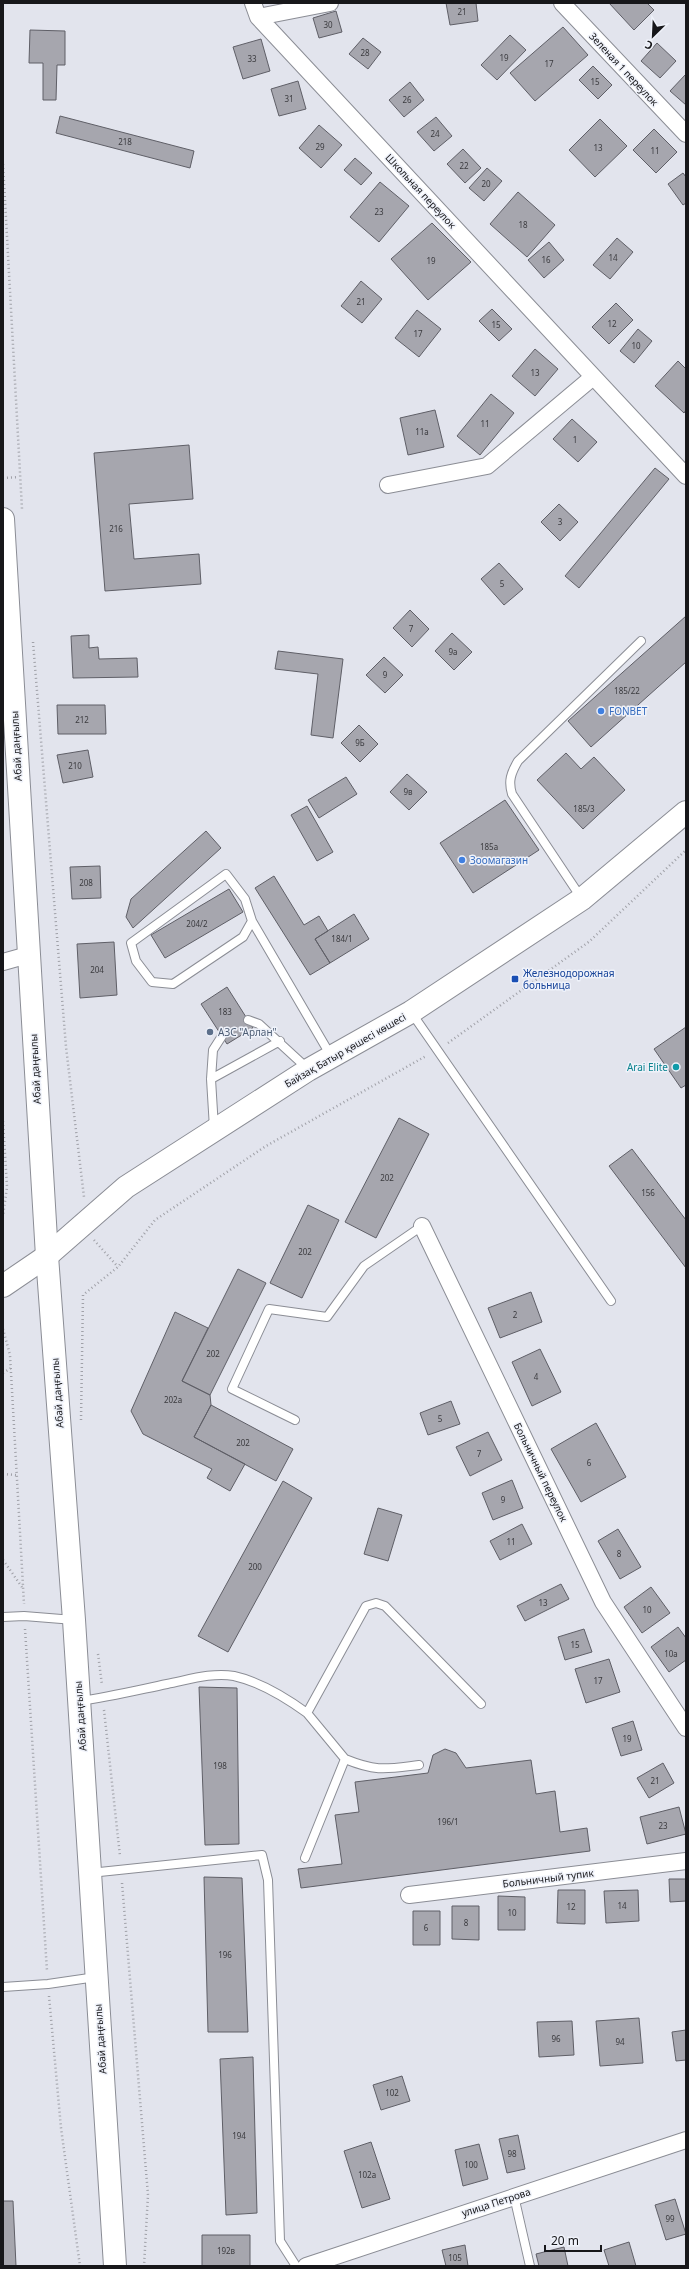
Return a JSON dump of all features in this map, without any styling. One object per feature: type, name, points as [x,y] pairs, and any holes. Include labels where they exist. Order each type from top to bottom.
[{"type":"main road","name":"Абай даңғылы","points":[[13,518],[28,955],[46,1256],[74,1620],[115,2266]]},
{"type":"main road","name":"Байзақ Батыр қөшесі көшесі","points":[[3,1286],[46,1256],[126,1186],[308,1070],[411,1012],[582,899],[686,812]]},
{"type":"street","points":[[256,10],[330,3]]},
{"type":"street","name":"Зеленая 1 переулок","points":[[562,3],[686,134]]},
{"type":"street","name":"Школьная переулок","points":[[256,10],[684,475]]},
{"type":"street","points":[[388,485],[487,466],[593,377]]},
{"type":"street","points":[[3,962],[28,955]]},
{"type":"street","name":"Больничный переулок","points":[[422,1226],[603,1602],[681,1705],[686,1728]]},
{"type":"street","name":"Больничный тупик","points":[[409,1895],[686,1861]]},
{"type":"street","name":"улица Петрова","points":[[306,2266],[686,2140]]},
{"type":"lane","points":[[582,899],[512,794],[509,784],[511,772],[518,761],[641,641]]},
{"type":"lane","points":[[252,921],[243,937],[173,984],[152,982],[136,961],[131,943],[226,874],[245,899],[252,921],[331,1056]]},
{"type":"lane","points":[[411,1012],[611,1301]]},
{"type":"lane","points":[[248,1020],[259,1024],[280,1041],[308,1070]]},
{"type":"lane","points":[[214,1130],[211,1079],[213,1050],[222,1036]]},
{"type":"lane","points":[[211,1079],[280,1041]]},
{"type":"lane","points":[[295,1420],[232,1389],[269,1309],[327,1317],[364,1266],[422,1226]]},
{"type":"lane","points":[[307,1713],[366,1606],[376,1603],[385,1606],[480,1704]]},
{"type":"lane","points":[[3,1617],[24,1616],[74,1620]]},
{"type":"lane","points":[[79,1701],[103,1698],[203,1677],[233,1676],[260,1685],[283,1696],[307,1713],[345,1758],[366,1768],[384,1770],[419,1765]]},
{"type":"lane","points":[[305,1858],[345,1758]]},
{"type":"lane","points":[[90,1874],[262,1855],[268,1880],[280,2241],[296,2266]]},
{"type":"lane","points":[[3,1987],[48,1984],[97,1977]]},
{"type":"lane","points":[[514,2196],[530,2266]]},
{"type":"path","points":[[3,164],[19,476],[13,518]]},
{"type":"path","points":[[3,478],[19,476]]},
{"type":"path","points":[[32,635],[66,1047],[84,1200],[81,1225],[118,1267]]},
{"type":"path","points":[[81,1427],[83,1295],[118,1267],[155,1220],[266,1146],[437,1050],[590,941],[686,850]]},
{"type":"path","points":[[3,1120],[7,1187],[3,1216]]},
{"type":"path","points":[[3,1329],[10,1355],[11,1368],[24,1616],[48,1984],[61,2128],[80,2266]]},
{"type":"path","points":[[3,1373],[11,1368]]},
{"type":"path","points":[[3,1474],[16,1475]]},
{"type":"path","points":[[3,1560],[23,1588]]},
{"type":"path","points":[[98,1652],[121,1870],[148,2196],[144,2266]]},
{"type":"building","points":[[446,3],[476,3],[478,21],[450,25]]},
{"type":"building","points":[[609,3],[647,3],[654,10],[634,30]]},
{"type":"building","points":[[336,11],[342,32],[319,38],[313,18]]},
{"type":"building","points":[[563,27],[588,55],[535,101],[510,73]]},
{"type":"building","points":[[30,30],[65,31],[65,65],[57,65],[56,100],[43,100],[43,63],[29,63]]},
{"type":"building","points":[[510,35],[526,50],[497,80],[481,65]]},
{"type":"building","points":[[363,38],[381,52],[368,69],[349,54]]},
{"type":"building","points":[[261,39],[270,71],[243,79],[233,47]]},
{"type":"building","points":[[657,43],[676,61],[660,78],[641,61]]},
{"type":"building","points":[[593,66],[612,85],[598,99],[579,80]]},
{"type":"building","points":[[686,74],[686,105],[670,91]]},
{"type":"building","points":[[298,81],[306,109],[279,116],[271,89]]},
{"type":"building","points":[[410,82],[424,100],[404,117],[389,100]]},
{"type":"building","points":[[60,116],[194,151],[190,168],[56,133]]},
{"type":"building","points":[[436,117],[452,136],[434,151],[417,132]]},
{"type":"building","points":[[600,119],[627,146],[595,177],[569,150]]},
{"type":"building","points":[[319,125],[342,145],[321,168],[299,148]]},
{"type":"building","points":[[654,129],[677,152],[656,173],[633,150]]},
{"type":"building","points":[[463,149],[481,168],[465,183],[447,164]]},
{"type":"building","points":[[355,158],[372,173],[361,185],[344,170]]},
{"type":"building","points":[[487,168],[502,181],[484,201],[469,188]]},
{"type":"building","points":[[683,173],[686,177],[686,203],[683,205],[668,184]]},
{"type":"building","points":[[380,182],[409,206],[379,242],[350,217]]},
{"type":"building","points":[[518,192],[555,225],[527,257],[490,224]]},
{"type":"building","points":[[432,223],[471,262],[428,300],[391,259]]},
{"type":"building","points":[[617,238],[633,252],[610,279],[593,265]]},
{"type":"building","points":[[549,242],[564,260],[544,278],[528,260]]},
{"type":"building","points":[[361,281],[382,299],[362,323],[341,306]]},
{"type":"building","points":[[616,303],[633,320],[609,344],[592,327]]},
{"type":"building","points":[[492,309],[512,329],[499,341],[479,321]]},
{"type":"building","points":[[417,310],[441,329],[419,357],[395,338]]},
{"type":"building","points":[[638,329],[652,341],[634,363],[620,351]]},
{"type":"building","points":[[535,349],[558,369],[535,396],[512,376]]},
{"type":"building","points":[[678,361],[686,369],[686,410],[684,413],[655,386]]},
{"type":"building","points":[[491,394],[514,413],[480,455],[457,436]]},
{"type":"building","points":[[435,410],[444,447],[408,455],[400,418]]},
{"type":"building","points":[[572,419],[597,442],[578,462],[553,439]]},
{"type":"building","points":[[189,445],[193,499],[129,504],[134,559],[199,554],[201,584],[105,591],[94,453]]},
{"type":"building","points":[[655,468],[669,479],[579,588],[565,576]]},
{"type":"building","points":[[559,504],[578,522],[560,541],[541,522]]},
{"type":"building","points":[[499,563],[523,589],[504,605],[481,579]]},
{"type":"building","points":[[410,610],[429,629],[412,647],[393,628]]},
{"type":"building","points":[[686,616],[686,662],[591,747],[568,721]]},
{"type":"building","points":[[452,633],[472,652],[454,670],[435,651]]},
{"type":"building","points":[[89,635],[89,648],[98,647],[99,659],[137,658],[138,677],[73,678],[71,636]]},
{"type":"building","points":[[278,651],[343,659],[333,738],[311,735],[318,674],[275,669]]},
{"type":"building","points":[[384,657],[403,675],[385,693],[366,675]]},
{"type":"building","points":[[57,705],[105,705],[106,734],[58,734]]},
{"type":"building","points":[[359,725],[378,744],[360,762],[341,743]]},
{"type":"building","points":[[88,750],[93,777],[63,783],[57,755]]},
{"type":"building","points":[[566,753],[581,769],[594,757],[625,790],[583,829],[537,780]]},
{"type":"building","points":[[407,774],[427,792],[409,810],[390,792]]},
{"type":"building","points":[[346,777],[357,794],[319,818],[308,800]]},
{"type":"building","points":[[505,800],[539,850],[473,893],[440,843]]},
{"type":"building","points":[[307,806],[333,852],[317,861],[291,815]]},
{"type":"building","points":[[206,831],[221,848],[133,928],[126,917],[131,899]]},
{"type":"building","points":[[100,866],[101,898],[72,899],[70,867]]},
{"type":"building","points":[[274,876],[304,925],[319,916],[328,931],[315,939],[330,963],[310,975],[255,888]]},
{"type":"building","points":[[229,889],[243,912],[165,958],[151,935]]},
{"type":"building","points":[[354,914],[369,939],[330,963],[315,939]]},
{"type":"building","points":[[114,942],[117,995],[80,998],[77,944]]},
{"type":"building","points":[[227,987],[253,1028],[227,1044],[201,1004]]},
{"type":"building","name":"Arai Elite","points":[[686,1027],[686,1085],[681,1088],[654,1049]]},
{"type":"building","points":[[399,1118],[429,1134],[376,1238],[345,1222]]},
{"type":"building","points":[[632,1149],[686,1220],[686,1268],[609,1166]]},
{"type":"building","points":[[308,1205],[339,1220],[302,1298],[270,1283]]},
{"type":"building","points":[[238,1269],[266,1283],[210,1395],[182,1381]]},
{"type":"building","points":[[531,1292],[542,1322],[500,1338],[488,1308]]},
{"type":"building","points":[[175,1312],[208,1328],[182,1381],[210,1395],[211,1405],[194,1437],[245,1464],[230,1491],[207,1478],[212,1469],[143,1434],[131,1411]]},
{"type":"building","points":[[540,1349],[561,1392],[532,1406],[512,1362]]},
{"type":"building","points":[[451,1401],[460,1424],[428,1435],[420,1413]]},
{"type":"building","points":[[211,1405],[293,1449],[276,1481],[194,1437]]},
{"type":"building","points":[[596,1423],[626,1477],[581,1502],[551,1449]]},
{"type":"building","points":[[488,1432],[502,1460],[470,1476],[456,1447]]},
{"type":"building","points":[[512,1480],[523,1508],[493,1520],[482,1493]]},
{"type":"building","points":[[283,1481],[312,1498],[228,1652],[198,1636]]},
{"type":"building","points":[[378,1508],[402,1515],[388,1561],[364,1554]]},
{"type":"building","points":[[522,1524],[532,1544],[500,1560],[490,1541]]},
{"type":"building","points":[[618,1529],[641,1567],[620,1579],[598,1541]]},
{"type":"building","points":[[561,1584],[569,1599],[525,1621],[517,1606]]},
{"type":"building","points":[[651,1587],[670,1613],[642,1633],[624,1607]]},
{"type":"building","points":[[678,1627],[686,1638],[686,1660],[669,1672],[651,1647]]},
{"type":"building","points":[[584,1629],[592,1652],[565,1660],[558,1637]]},
{"type":"building","points":[[609,1659],[620,1692],[586,1703],[575,1669]]},
{"type":"building","points":[[199,1687],[237,1688],[239,1844],[205,1845]]},
{"type":"building","points":[[633,1721],[642,1750],[621,1756],[612,1728]]},
{"type":"building","points":[[445,1749],[456,1753],[466,1768],[531,1760],[536,1794],[555,1791],[560,1832],[587,1828],[590,1851],[301,1888],[298,1869],[342,1864],[335,1815],[359,1812],[355,1782],[428,1773],[433,1755]]},
{"type":"building","points":[[663,1763],[674,1783],[649,1798],[637,1778]]},
{"type":"building","points":[[679,1807],[686,1834],[647,1844],[640,1817]]},
{"type":"building","points":[[204,1877],[242,1878],[248,2032],[208,2032]]},
{"type":"building","points":[[669,1879],[686,1879],[686,1901],[670,1902]]},
{"type":"building","points":[[558,1890],[585,1890],[585,1924],[557,1923]]},
{"type":"building","points":[[638,1890],[639,1921],[606,1923],[604,1891]]},
{"type":"building","points":[[498,1896],[525,1897],[525,1930],[498,1930]]},
{"type":"building","points":[[452,1906],[479,1906],[479,1940],[452,1939]]},
{"type":"building","points":[[413,1911],[440,1911],[440,1945],[413,1945]]},
{"type":"building","points":[[639,2018],[643,2063],[600,2066],[596,2021]]},
{"type":"building","points":[[572,2021],[574,2055],[539,2057],[537,2022]]},
{"type":"building","points":[[686,2030],[686,2060],[676,2061],[672,2032]]},
{"type":"building","points":[[253,2057],[257,2213],[226,2215],[220,2059]]},
{"type":"building","points":[[402,2076],[410,2101],[381,2110],[373,2085]]},
{"type":"building","points":[[518,2135],[525,2169],[507,2173],[499,2139]]},
{"type":"building","points":[[371,2142],[390,2199],[362,2208],[344,2151]]},
{"type":"building","points":[[479,2144],[488,2179],[463,2186],[455,2150]]},
{"type":"building","points":[[675,2199],[686,2234],[666,2240],[655,2205]]},
{"type":"building","points":[[3,2201],[13,2201],[16,2266],[3,2266]]},
{"type":"building","points":[[202,2235],[250,2235],[250,2266],[202,2266]]},
{"type":"building","points":[[629,2242],[636,2266],[609,2266],[604,2250]]},
{"type":"building","points":[[465,2245],[468,2266],[446,2266],[442,2250]]},
{"type":"building","points":[[564,2247],[568,2266],[539,2266],[536,2254]]},
{"type":"place","name":"FONBET","points":[[601,711]]},
{"type":"place","name":"Зоомагазин","points":[[462,860]]},
{"type":"place","name":"Железнодорожная больница","points":[[515,979]]},
{"type":"place","name":"АЗС \"Арлан\"","points":[[210,1032]]},
{"type":"place","name":"Arai Elite","points":[[676,1067]]}]
